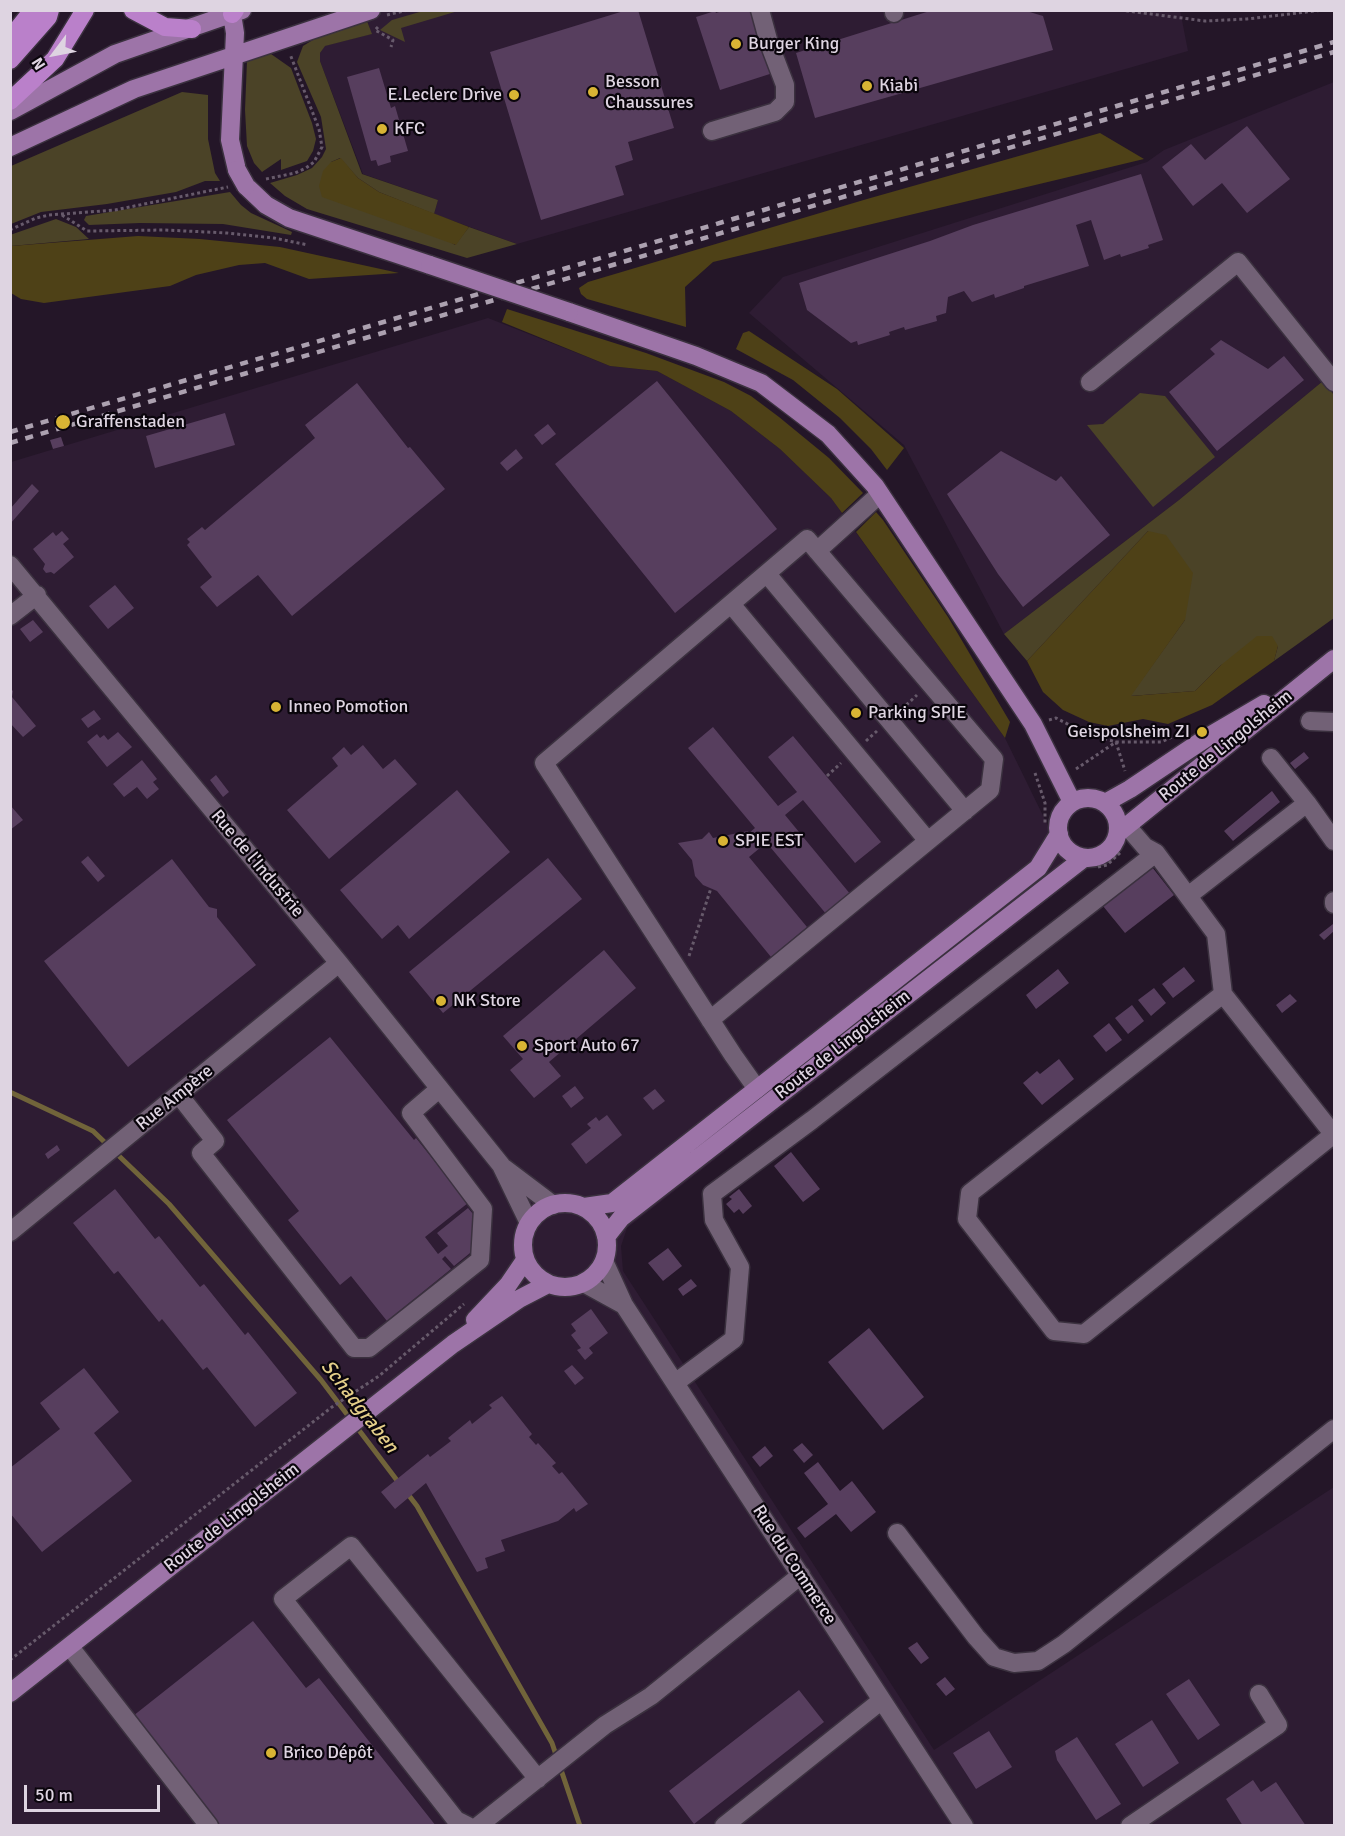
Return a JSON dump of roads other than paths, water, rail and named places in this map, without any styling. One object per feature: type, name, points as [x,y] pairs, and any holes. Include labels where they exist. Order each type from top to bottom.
[{"type":"highway","points":[[10,39],[33,10]]},
{"type":"highway","points":[[10,60],[48,17],[50,10]]},
{"type":"highway","points":[[10,101],[55,59],[86,10]]},
{"type":"highway","points":[[133,10],[165,27],[192,28]]},
{"type":"main road","points":[[10,147],[135,89],[371,10]]},
{"type":"main road","points":[[10,111],[115,54],[236,11],[232,56],[230,140],[241,178],[266,205],[289,218],[696,356],[761,383],[828,434],[880,494],[1033,724],[1072,802]]},
{"type":"main road","name":"Route de Lingolsheim","points":[[1105,803],[1206,738],[1268,702],[1335,649]]},
{"type":"main road","name":"Route de Lingolsheim","points":[[1122,830],[1335,659]]},
{"type":"main road","points":[[1089,797],[1105,803],[1116,816],[1122,830],[1115,842],[1102,855],[1084,858],[1068,850],[1059,834],[1060,816],[1072,802],[1089,797]]},
{"type":"main road","name":"Route de Lingolsheim","points":[[584,1207],[612,1203],[1038,868],[1059,834]]},
{"type":"main road","name":"Route de Lingolsheim","points":[[606,1237],[621,1218],[1084,858]]},
{"type":"main road","points":[[553,1204],[574,1204],[584,1207],[602,1225],[606,1237],[607,1249],[604,1261],[593,1277],[573,1287],[548,1284],[539,1278],[525,1260],[524,1234],[529,1223],[536,1215],[553,1204]]},
{"type":"main road","points":[[453,1344],[507,1285],[525,1260]]},
{"type":"main road","points":[[453,1344],[519,1299],[548,1284]]},
{"type":"main road","name":"Route de Lingolsheim","points":[[10,1693],[453,1344]]},
{"type":"street","points":[[712,131],[775,111],[785,102],[785,85],[769,43],[760,10]]},
{"type":"street","points":[[1090,382],[1238,262],[1335,382]]},
{"type":"street","points":[[817,551],[880,494]]},
{"type":"street","points":[[710,1020],[990,790],[994,759],[807,540],[543,763],[710,1020],[757,1089]]},
{"type":"street","name":"Rue de l'Industrie","points":[[10,565],[339,963],[501,1165],[529,1223]]},
{"type":"street","points":[[767,573],[965,811]]},
{"type":"street","points":[[10,616],[37,595]]},
{"type":"street","points":[[731,604],[928,841]]},
{"type":"street","points":[[1310,721],[1335,722]]},
{"type":"street","points":[[1271,758],[1335,841]]},
{"type":"street","points":[[1188,897],[1307,803]]},
{"type":"street","points":[[1122,830],[1150,850],[1216,934],[1223,993],[1334,1135],[1084,1334],[1054,1331],[967,1219],[970,1193],[1223,993]]},
{"type":"street","points":[[675,1383],[734,1339],[740,1267],[714,1220],[712,1194],[812,1120],[1150,850]]},
{"type":"street","name":"Rue Ampère","points":[[10,1232],[339,963]]},
{"type":"street","points":[[179,1095],[215,1141],[201,1153],[354,1348],[369,1348],[480,1260],[483,1209],[411,1113],[439,1089]]},
{"type":"street","name":"Rue de l'Industrie","points":[[501,1165],[553,1204]]},
{"type":"street","name":"Rue du Commerce","points":[[604,1261],[624,1305],[964,1826]]},
{"type":"street","name":"Rue du Commerce","points":[[584,1283],[624,1305]]},
{"type":"street","points":[[897,1533],[976,1637],[994,1657],[1014,1663],[1038,1661],[1073,1636],[1335,1429]]},
{"type":"street","points":[[468,1826],[456,1821],[283,1599],[351,1546],[538,1779]]},
{"type":"street","points":[[478,1826],[605,1725],[651,1696],[801,1575]]},
{"type":"street","points":[[69,1647],[209,1826]]},
{"type":"street","points":[[1130,1826],[1278,1725],[1259,1694]]},
{"type":"street","points":[[724,1826],[882,1700]]},
{"type":"waterway","name":"Schadgraben","points":[[10,1092],[93,1131],[169,1204],[321,1380],[399,1483]]},
{"type":"waterway","name":"Schadgraben","points":[[407,1493],[417,1506],[552,1743],[580,1826]]},
{"type":"railway","points":[[10,432],[1334,42]]},
{"type":"railway","points":[[10,443],[1334,52]]},
{"type":"place","name":"Burger King","points":[[736,44]]},
{"type":"place","name":"Kiabi","points":[[867,86]]},
{"type":"place","name":"Besson Chaussures","points":[[593,92]]},
{"type":"place","name":"E.Leclerc Drive","points":[[514,95]]},
{"type":"place","name":"KFC","points":[[382,129]]},
{"type":"place","name":"Graffenstaden","points":[[63,422]]},
{"type":"place","name":"Inneo Pomotion","points":[[276,707]]},
{"type":"place","name":"Parking SPIE","points":[[856,713]]},
{"type":"place","name":"Geispolsheim ZI","points":[[1202,732]]},
{"type":"place","name":"SPIE EST","points":[[723,841]]},
{"type":"place","name":"NK Store","points":[[441,1001]]},
{"type":"place","name":"Sport Auto 67","points":[[522,1046]]},
{"type":"place","name":"Brico Dépôt","points":[[271,1753]]}]
